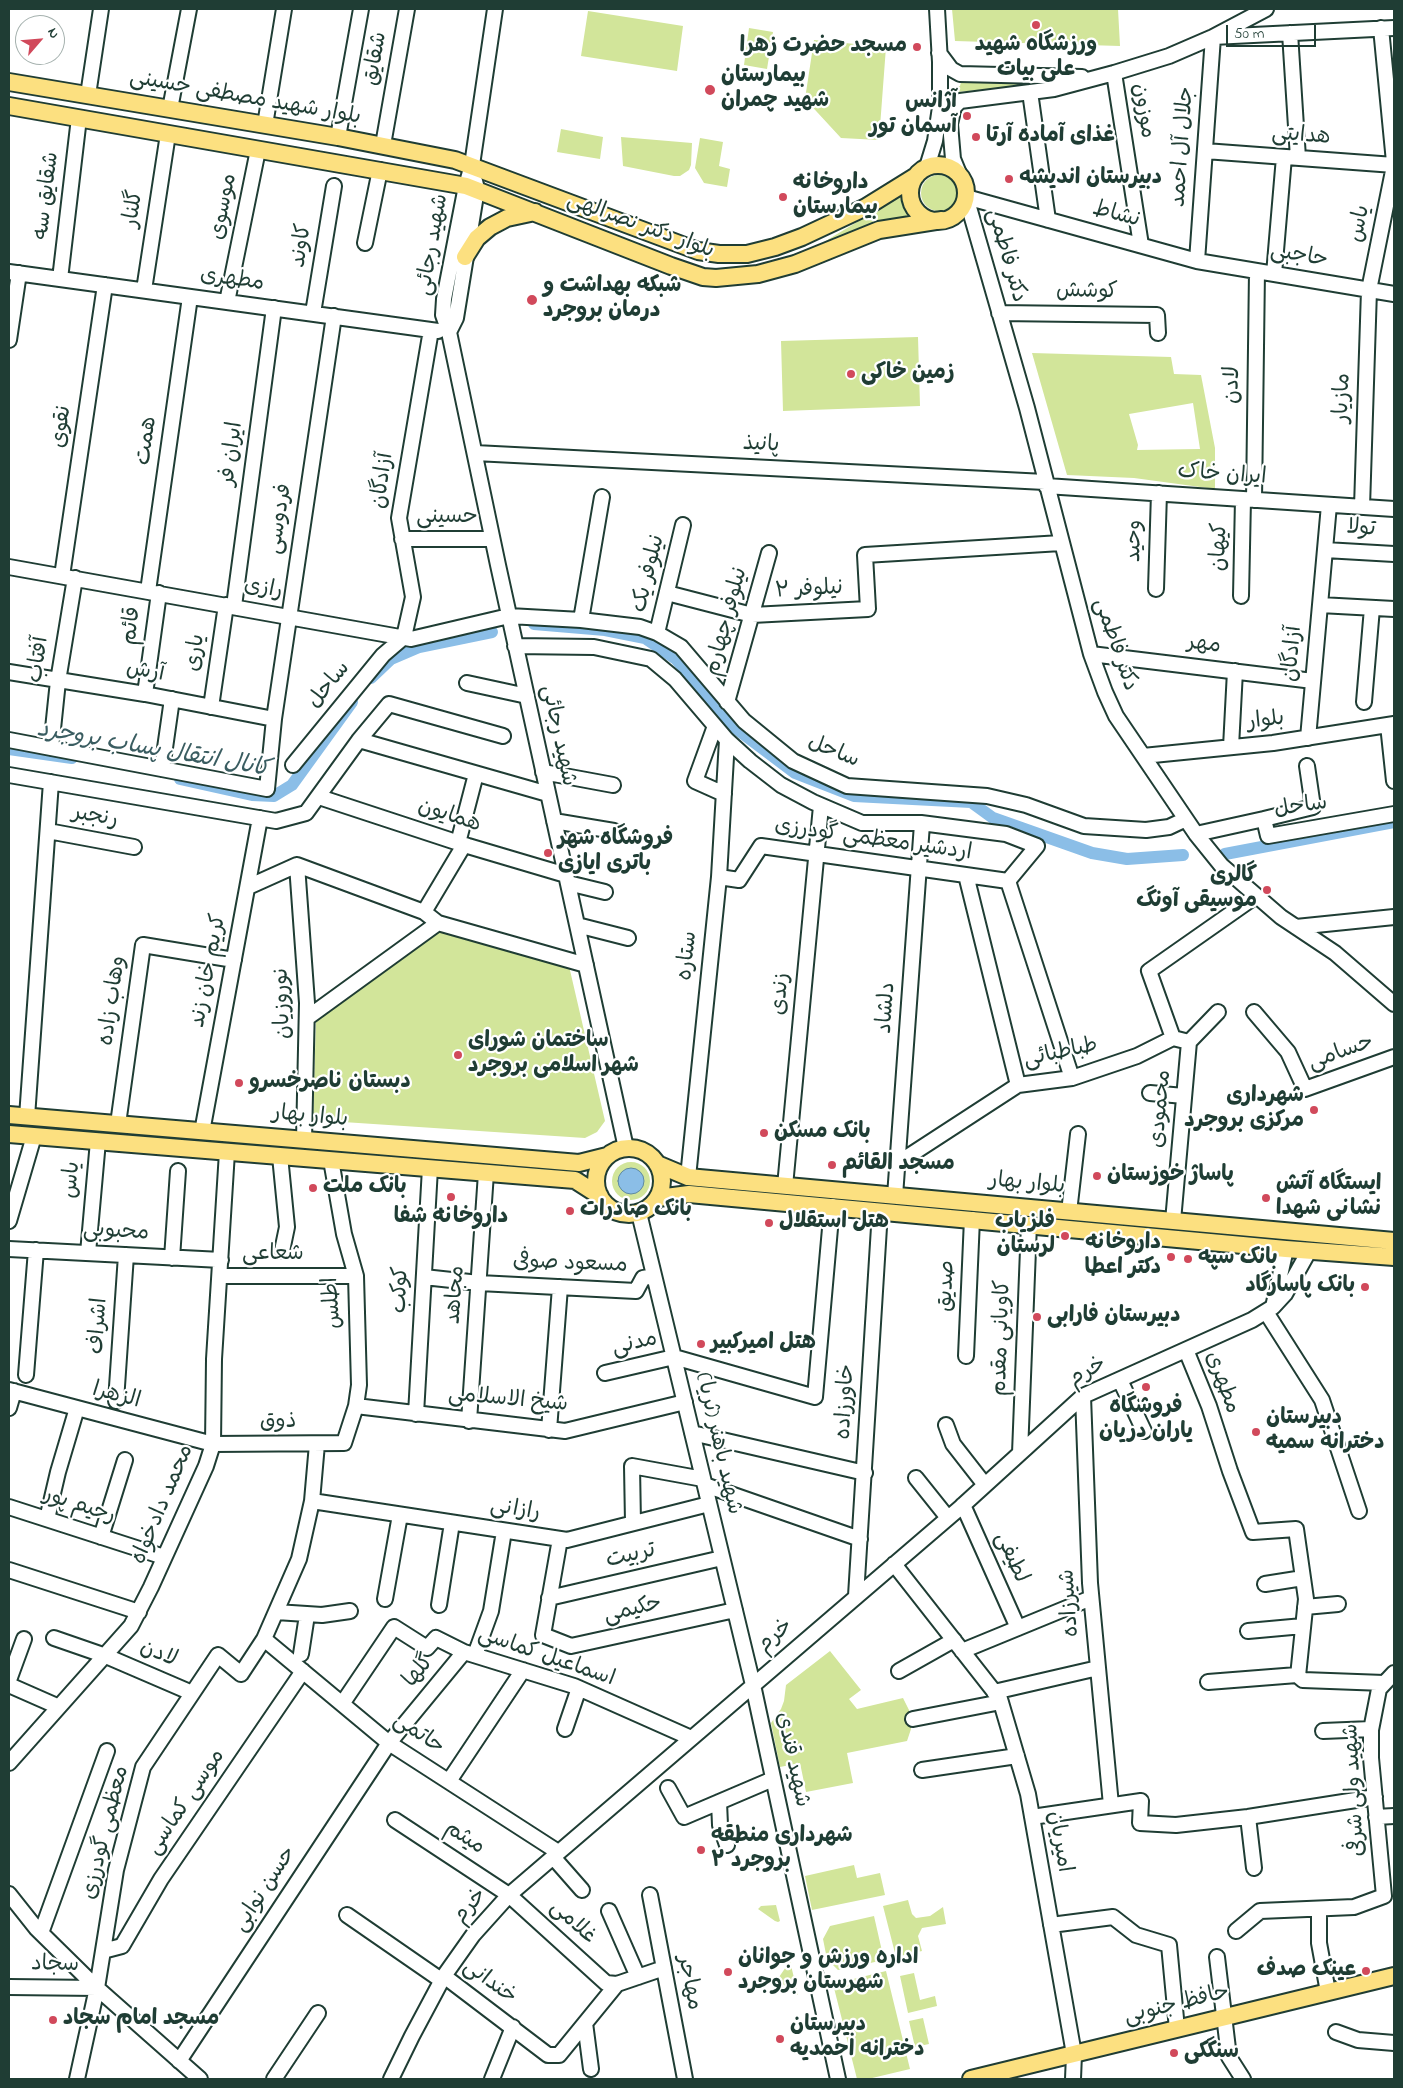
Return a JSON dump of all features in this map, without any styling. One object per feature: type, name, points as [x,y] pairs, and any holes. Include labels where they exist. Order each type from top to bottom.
[{"type":"main road","name":"بلوار شهید مصطفی حسینی","points":[[9,82],[383,145],[472,165]]},
{"type":"main road","name":"بلوار شهید مصطفی حسینی","points":[[9,106],[471,187]]},
{"type":"main road","points":[[336,163],[338,137]]},
{"type":"main road","name":"بلوار دکتر نصرالهی","points":[[472,165],[698,251],[719,254],[747,254],[775,247],[802,237],[866,207],[922,172]]},
{"type":"main road","points":[[942,165],[960,176],[965,186],[966,197],[960,210],[955,215],[942,220],[928,218],[916,210],[910,197],[912,182],[922,172],[942,165]]},
{"type":"main road","name":"بلوار دکتر نصرالهی","points":[[471,187],[703,277],[725,278],[758,274],[810,258],[879,230],[942,220]]},
{"type":"main road","points":[[465,257],[477,238],[490,227],[507,218],[535,212]]},
{"type":"main road","points":[[802,237],[810,258]]},
{"type":"main road","name":"بلوار بهار","points":[[9,1115],[579,1163],[607,1156]]},
{"type":"main road","name":"بلوار بهار","points":[[9,1134],[575,1180],[600,1196]]},
{"type":"main road","points":[[370,1163],[372,1146]]},
{"type":"main road","points":[[626,1148],[644,1151],[657,1164],[662,1181],[658,1198],[653,1205],[639,1213],[630,1214],[612,1210],[600,1196],[597,1189],[597,1175],[602,1162],[607,1156],[626,1148]]},
{"type":"main road","name":"بلوار بهار","points":[[657,1164],[688,1177],[1394,1241]]},
{"type":"main road","name":"بلوار بهار","points":[[658,1198],[688,1194],[1308,1251],[1394,1257]]},
{"type":"main road","name":"حافظ جنوبی","points":[[971,2079],[1394,1976]]},
{"type":"street","points":[[88,95],[101,9]]},
{"type":"street","points":[[170,109],[189,9]]},
{"type":"street","points":[[265,125],[284,9]]},
{"type":"street","points":[[338,137],[361,9]]},
{"type":"street","name":"شقایق","points":[[383,145],[407,9]]},
{"type":"street","name":"شهید رجائی","points":[[449,332],[456,318],[465,257],[472,165],[495,9]]},
{"type":"street","points":[[922,172],[936,141],[940,107],[940,53],[936,9]]},
{"type":"street","points":[[960,176],[953,159],[950,144],[951,115],[956,103],[963,100],[1054,89],[1114,73],[1169,56],[1213,37],[1266,9]]},
{"type":"street","points":[[1213,37],[1388,28]]},
{"type":"street","name":"یاس","points":[[1369,290],[1394,164],[1388,28]]},
{"type":"street","points":[[1274,274],[1291,157],[1290,33]]},
{"type":"street","name":"جلال آل احمد","points":[[1197,260],[1213,37]]},
{"type":"street","points":[[940,53],[951,68],[960,74],[1097,77]]},
{"type":"street","name":"موزون","points":[[1114,73],[1141,245]]},
{"type":"street","points":[[1030,92],[1048,220]]},
{"type":"street","name":"شقایق سه","points":[[60,278],[79,118]]},
{"type":"street","name":"گلنار","points":[[144,290],[168,134]]},
{"type":"street","name":"موسوی","points":[[228,302],[258,150]]},
{"type":"street","name":"هدایتی","points":[[1205,151],[1394,164]]},
{"type":"street","points":[[365,243],[380,170]]},
{"type":"street","name":"کاوند","points":[[313,314],[334,186]]},
{"type":"street","name":"شهید رجائی","points":[[471,187],[444,299],[443,315],[449,332],[526,696],[626,1148]]},
{"type":"street","name":"نشاط","points":[[966,197],[1197,260]]},
{"type":"street","name":"دکتر فاطمی","points":[[966,197],[1027,408],[1090,654],[1116,716],[1196,834],[1221,865],[1256,896],[1335,954],[1394,1004]]},
{"type":"street","name":"حاجبی","points":[[1197,260],[1394,294]]},
{"type":"street","name":"لادن","points":[[1248,499],[1257,271]]},
{"type":"street","points":[[9,340],[14,272]]},
{"type":"street","name":"مطهری","points":[[14,272],[449,332]]},
{"type":"street","name":"نقوی","points":[[68,577],[105,285]]},
{"type":"street","name":"مازیار","points":[[1362,507],[1369,290]]},
{"type":"street","name":"همت","points":[[153,592],[190,297]]},
{"type":"street","name":"ایران فر","points":[[230,606],[274,308]]},
{"type":"street","name":"کوشش","points":[[999,313],[1157,315],[1158,333]]},
{"type":"street","name":"فردوسی","points":[[162,769],[267,789],[288,616],[334,316]]},
{"type":"street","name":"آزادگان","points":[[404,637],[413,598],[399,518],[431,330]]},
{"type":"street","name":"پانیذ","points":[[474,453],[1046,484]]},
{"type":"street","name":"ایران خاک","points":[[1046,484],[1159,494],[1394,509]]},
{"type":"street","name":"وحید","points":[[1156,589],[1159,494]]},
{"type":"street","points":[[582,620],[602,496]]},
{"type":"street","name":"کیهان","points":[[1241,596],[1248,499]]},
{"type":"street","name":"آزادگان","points":[[1308,738],[1329,505]]},
{"type":"street","name":"نیلوفر یک","points":[[657,633],[684,525]]},
{"type":"street","name":"حسینی","points":[[402,539],[492,539]]},
{"type":"street","name":"نیلوفر ۲","points":[[667,593],[752,615],[868,609],[865,555],[1061,543]]},
{"type":"street","name":"تولا","points":[[1325,550],[1394,554]]},
{"type":"street","name":"نیلوفر چهارم","points":[[727,702],[769,553]]},
{"type":"street","name":"رازی","points":[[9,566],[411,639],[509,616]]},
{"type":"street","name":"آفتاب","points":[[51,748],[68,577]]},
{"type":"street","name":"قائم","points":[[145,694],[153,592]]},
{"type":"street","name":"آزادگان","points":[[1320,605],[1394,609]]},
{"type":"street","name":"یاری","points":[[211,707],[230,606]]},
{"type":"street","points":[[1364,702],[1372,608]]},
{"type":"street","name":"ساحل","points":[[509,616],[582,620],[640,627],[657,633],[681,647],[744,722],[793,761],[847,786],[987,796],[1026,805],[1084,826],[1146,830],[1169,827],[1186,819]]},
{"type":"street","name":"ساحل","points":[[293,765],[383,655],[404,637]]},
{"type":"street","points":[[516,646],[594,647],[651,660],[675,679],[727,740],[781,785],[821,806],[862,823],[922,824],[1006,834],[1037,846],[1008,881],[1072,1078]]},
{"type":"street","name":"مهر","points":[[1090,654],[1313,681]]},
{"type":"street","name":"آرش","points":[[9,672],[145,694],[274,719]]},
{"type":"street","points":[[1231,747],[1235,672]]},
{"type":"street","points":[[467,683],[526,696]]},
{"type":"street","points":[[9,740],[162,769],[172,699]]},
{"type":"street","points":[[9,775],[276,821],[306,813],[359,740],[389,704],[503,736]]},
{"type":"street","points":[[1391,725],[1394,781]]},
{"type":"street","name":"بلوار","points":[[1143,756],[1308,738],[1391,725]]},
{"type":"street","points":[[715,726],[695,781],[724,794]]},
{"type":"street","points":[[359,740],[548,794]]},
{"type":"street","name":"ستاره","points":[[688,1177],[719,877],[727,740]]},
{"type":"street","points":[[1264,819],[1313,807],[1308,766]]},
{"type":"street","points":[[544,772],[613,785]]},
{"type":"street","points":[[424,912],[461,844],[476,774]]},
{"type":"street","name":"رنجبر","points":[[27,1117],[51,782]]},
{"type":"street","name":"همایون","points":[[319,797],[606,892]]},
{"type":"street","name":"زندی","points":[[785,1186],[821,806]]},
{"type":"street","name":"ساحل","points":[[1196,834],[1264,819],[1268,836],[1394,814]]},
{"type":"street","name":"کریم خان زند","points":[[202,1132],[260,818]]},
{"type":"street","points":[[554,821],[614,831]]},
{"type":"street","name":"دلشاد","points":[[895,1196],[922,824]]},
{"type":"street","name":"رنجبر","points":[[48,831],[134,847]]},
{"type":"street","name":"اردشیر معظمی گودرزی","points":[[719,877],[739,880],[761,846],[1008,881]]},
{"type":"street","points":[[248,887],[297,865],[424,912],[438,923],[586,965]]},
{"type":"street","name":"نوروزیان","points":[[297,865],[307,1018],[304,1140]]},
{"type":"street","points":[[966,875],[1018,1085]]},
{"type":"street","name":"محمودی","points":[[1173,1038],[1149,970],[1256,896]]},
{"type":"street","points":[[1296,927],[1394,917]]},
{"type":"street","points":[[307,1018],[438,923]]},
{"type":"street","points":[[577,926],[628,938]]},
{"type":"street","name":"وهاب زاده","points":[[118,1124],[143,945],[234,960]]},
{"type":"street","name":"محمودی","points":[[1173,1221],[1189,1042],[1218,1012]]},
{"type":"street","name":"حسامی","points":[[1254,1012],[1288,1052],[1305,1089],[1394,1057]]},
{"type":"street","points":[[1173,1038],[1189,1042]]},
{"type":"street","name":"طباطبائی","points":[[898,1163],[1018,1085],[1072,1078],[1137,1056],[1173,1038]]},
{"type":"street","points":[[1150,1093],[1184,1096]]},
{"type":"street","points":[[1069,1212],[1078,1134]]},
{"type":"street","points":[[9,1221],[34,1136]]},
{"type":"street","name":"یاس","points":[[88,1253],[98,1141]]},
{"type":"street","name":"محمد دادخواه","points":[[9,1763],[131,1626],[206,1466],[213,1444],[214,1359],[227,1152]]},
{"type":"street","points":[[280,1156],[287,1227],[282,1251]]},
{"type":"street","name":"اطلس","points":[[331,1160],[344,1234],[356,1276],[359,1386],[356,1406],[344,1443]]},
{"type":"street","name":"کوکب","points":[[416,1414],[430,1168]]},
{"type":"street","points":[[172,1258],[178,1171]]},
{"type":"street","name":"مجاهد","points":[[469,1420],[486,1173]]},
{"type":"street","points":[[674,1357],[815,1397],[832,1206]]},
{"type":"street","name":"خاورزاده","points":[[856,1596],[880,1211]]},
{"type":"street","name":"شهید باهنر (ثریا)","points":[[639,1213],[753,1685]]},
{"type":"street","name":"صدیق","points":[[966,1356],[972,1219]]},
{"type":"street","name":"کاویانی مقدم","points":[[1020,1453],[1028,1224]]},
{"type":"street","name":"محبوبی","points":[[9,1249],[221,1260]]},
{"type":"street","points":[[1286,1249],[1270,1310],[1322,1400],[1359,1511]]},
{"type":"street","points":[[26,1375],[36,1250]]},
{"type":"street","name":"خرم","points":[[391,2079],[442,1978],[473,1935],[509,1895],[963,1505],[1083,1396],[1252,1320],[1270,1310],[1286,1294],[1308,1251]]},
{"type":"street","name":"اشراف","points":[[116,1401],[126,1255]]},
{"type":"street","name":"شعاعی","points":[[220,1276],[356,1276]]},
{"type":"street","name":"مسعود صوفی","points":[[424,1277],[479,1283],[636,1291],[643,1278],[654,1276]]},
{"type":"street","points":[[549,1430],[560,1288]]},
{"type":"street","name":"مطهری","points":[[1186,1350],[1209,1406],[1230,1471],[1254,1532],[1296,1529],[1303,1578]]},
{"type":"street","name":"مدنی","points":[[605,1373],[674,1357]]},
{"type":"street","points":[[1120,1380],[1144,1431]]},
{"type":"street","points":[[9,1408],[11,1390]]},
{"type":"street","name":"الزهرا","points":[[11,1390],[213,1444]]},
{"type":"street","name":"شیرزاده","points":[[1083,1396],[1091,1598],[1111,1805]]},
{"type":"street","name":"شیخ الاسلامی","points":[[356,1406],[565,1431],[685,1402]]},
{"type":"street","points":[[47,1519],[58,1472],[77,1408]]},
{"type":"street","points":[[946,1425],[953,1444],[985,1485]]},
{"type":"street","points":[[692,1433],[865,1473]]},
{"type":"street","name":"ذوق","points":[[213,1444],[344,1443]]},
{"type":"street","name":"معظمی گودرزی","points":[[97,1988],[116,1870],[143,1766],[218,1655],[241,1674],[264,1639],[300,1559],[312,1501],[317,1444]]},
{"type":"street","points":[[101,1537],[124,1460]]},
{"type":"street","points":[[633,1524],[632,1466],[704,1482],[860,1539]]},
{"type":"street","points":[[916,1478],[948,1518]]},
{"type":"street","name":"رازانی","points":[[312,1501],[567,1540],[709,1504]]},
{"type":"street","name":"لطیفی","points":[[963,1505],[1018,1628]]},
{"type":"street","name":"رحیم پور","points":[[9,1507],[164,1557]]},
{"type":"street","points":[[385,1598],[400,1515]]},
{"type":"street","points":[[438,1605],[452,1523]]},
{"type":"street","name":"گلها","points":[[389,1743],[469,1653],[491,1611],[504,1531]]},
{"type":"street","points":[[549,1598],[560,1539]]},
{"type":"street","name":"تربیت","points":[[549,1598],[722,1558]]},
{"type":"street","name":"امیریان","points":[[894,1564],[998,1697],[1028,1794],[1074,2054],[1073,2079]]},
{"type":"street","points":[[9,1570],[139,1612]]},
{"type":"street","points":[[1264,1584],[1303,1578],[1305,1606],[1298,1676]]},
{"type":"street","name":"حکیمی","points":[[549,1598],[542,1635],[571,1646],[735,1610]]},
{"type":"street","points":[[900,1671],[958,1646],[1018,1628],[1091,1598]]},
{"type":"street","points":[[1305,1606],[1338,1604]]},
{"type":"street","points":[[276,1612],[307,1615],[350,1611]]},
{"type":"street","points":[[301,1654],[307,1615]]},
{"type":"street","points":[[1248,1631],[1303,1626]]},
{"type":"street","name":"اسماعیل کماسی","points":[[342,1704],[394,1627],[427,1648],[436,1638],[469,1653],[579,1688],[691,1738]]},
{"type":"street","points":[[9,1680],[24,1638]]},
{"type":"street","name":"لادن","points":[[54,1638],[106,1656],[192,1693]]},
{"type":"street","name":"حاتمی","points":[[264,1639],[389,1743],[449,1781],[556,1854]]},
{"type":"street","points":[[913,1719],[1098,1668]]},
{"type":"street","points":[[449,1781],[523,1670]]},
{"type":"street","name":"موسی کماسی","points":[[103,1951],[122,1946],[161,1879],[303,1671]]},
{"type":"street","points":[[1208,1682],[1298,1676],[1303,1680],[1384,1683],[1394,1672]]},
{"type":"street","name":"شهید ولی شرفی","points":[[1319,1909],[1354,1907],[1384,1896],[1371,1758],[1371,1729],[1380,1689],[1384,1683]]},
{"type":"street","points":[[9,1685],[59,1707]]},
{"type":"street","name":"شهید قندی","points":[[753,1685],[838,2079]]},
{"type":"street","points":[[565,1729],[579,1688]]},
{"type":"street","points":[[1323,1731],[1371,1729]]},
{"type":"street","name":"حسن نوابی","points":[[179,2061],[389,1743]]},
{"type":"street","points":[[41,1933],[107,1751]]},
{"type":"street","points":[[922,1770],[1017,1756]]},
{"type":"street","points":[[668,1788],[684,1816],[773,1779]]},
{"type":"street","points":[[1032,1816],[1141,1802],[1140,1824],[1176,1825],[1248,1817],[1375,1797]]},
{"type":"street","points":[[718,1802],[720,1825],[727,1845]]},
{"type":"street","points":[[1376,1817],[1394,1816]]},
{"type":"street","points":[[1248,1817],[1254,1868]]},
{"type":"street","name":"میثم","points":[[395,1820],[509,1895]]},
{"type":"street","points":[[556,1854],[582,1890]]},
{"type":"street","points":[[9,1894],[41,1933],[97,1988],[200,2079]]},
{"type":"street","name":"غلامی","points":[[509,1895],[612,1984]]},
{"type":"street","name":"مهاجر","points":[[650,1895],[685,2079]]},
{"type":"street","points":[[1236,1931],[1260,1911],[1319,1909],[1318,1942],[1328,1992]]},
{"type":"street","points":[[609,1911],[638,1977]]},
{"type":"street","name":"خندانی","points":[[347,1915],[513,2027],[492,2079]]},
{"type":"street","points":[[1051,1925],[1113,1917],[1136,1935],[1169,1945],[1177,2029]]},
{"type":"street","points":[[1216,1957],[1229,2057],[1243,2079]]},
{"type":"street","points":[[513,2027],[548,2055],[559,2055],[585,2023],[612,1984],[664,1968]]},
{"type":"street","name":"سجاد","points":[[9,1986],[97,1988],[77,2079]]},
{"type":"street","points":[[274,2079],[318,2013]]},
{"type":"street","points":[[585,2023],[592,2069]]},
{"type":"street","points":[[1336,2032],[1358,2040],[1394,2043]]},
{"type":"green space","name":"ورزشگاه شهید علی بیات","points":[[952,9],[1118,9],[1120,46],[955,41]]},
{"type":"green space","points":[[588,11],[683,26],[677,71],[581,56]]},
{"type":"green space","points":[[749,28],[773,32],[767,69],[744,65]]},
{"type":"green space","points":[[814,40],[886,47],[879,140],[841,138],[805,99]]},
{"type":"green space","points":[[961,82],[1059,82],[958,92],[958,88],[950,99],[947,144],[945,144],[948,96],[954,87],[960,86]]},
{"type":"green space","points":[[561,129],[603,137],[600,159],[557,152]]},
{"type":"green space","points":[[621,137],[692,143],[689,170],[680,176],[674,176],[623,166]]},
{"type":"green space","points":[[700,138],[723,142],[719,166],[730,169],[727,187],[704,183],[695,168]]},
{"type":"green space","points":[[939,175],[946,176],[952,180],[956,186],[956,200],[952,206],[946,210],[939,211],[932,210],[926,206],[922,200],[921,193],[922,186],[926,180],[932,176]]},
{"type":"green space","points":[[905,193],[913,215],[819,245]]},
{"type":"green space","name":"زمین خاکی","points":[[918,337],[920,406],[783,411],[781,341]]},
{"type":"green space","points":[[1032,353],[1171,357],[1174,374],[1201,375],[1215,448],[1215,489],[1134,478],[1067,475]],"holes":[[[1193,403],[1200,449],[1137,450],[1138,445],[1129,414]]]},
{"type":"green space","points":[[438,931],[569,966],[605,1121],[597,1132],[585,1138],[313,1120],[316,1019]]},
{"type":"green space","points":[[631,1162],[644,1168],[650,1181],[644,1194],[631,1200],[618,1194],[612,1181],[618,1168]]},
{"type":"green space","points":[[830,1651],[861,1690],[849,1699],[857,1709],[903,1698],[909,1710],[911,1729],[907,1741],[847,1753],[853,1783],[806,1792],[800,1763],[780,1767],[771,1723],[781,1709],[786,1685]]},
{"type":"green space","points":[[854,1865],[857,1878],[880,1873],[885,1895],[812,1910],[805,1876]]},
{"type":"green space","points":[[908,1900],[912,1914],[916,1918],[930,1916],[943,1907],[946,1924],[922,1928],[918,1936],[922,1951],[896,1957],[883,1906]]},
{"type":"green space","points":[[776,1905],[780,1921],[778,1922],[758,1909],[761,1906]]},
{"type":"green space","points":[[874,1916],[884,1960],[838,1970],[827,1959],[823,1939],[830,1926]]},
{"type":"green space","points":[[790,1961],[798,1995],[777,1980]]},
{"type":"green space","points":[[886,1971],[910,2069],[868,2079],[857,2079],[833,1984]]},
{"type":"green space","points":[[914,1973],[920,2000],[935,1996],[937,2006],[908,2013],[900,1976]]},
{"type":"green space","points":[[923,2018],[929,2044],[915,2047],[909,2021]]},
{"type":"water","points":[[631,1168],[640,1172],[644,1181],[640,1190],[631,1194],[622,1190],[618,1181],[622,1172]]},
{"type":"waterway","name":"کانال انتقال پساب بروجرد","points":[[534,624],[605,630],[645,638],[676,659],[734,727],[795,773],[854,796],[971,802],[993,818],[1092,853],[1127,859],[1183,855]]},
{"type":"waterway","name":"کانال انتقال پساب بروجرد","points":[[371,678],[391,659],[419,647],[492,632]]},
{"type":"waterway","name":"کانال انتقال پساب بروجرد","points":[[180,779],[252,795],[274,796],[292,785],[352,702]]},
{"type":"waterway","name":"کانال انتقال پساب بروجرد","points":[[9,749],[72,758]]},
{"type":"waterway","points":[[1225,854],[1394,822]]},
{"type":"place","name":"ورزشگاه شهید علی بیات","points":[[1036,25]]},
{"type":"place","name":"مسجد حضرت زهرا","points":[[917,47]]},
{"type":"place","name":"بیمارستان شهید چمران","points":[[710,90]]},
{"type":"place","name":"آژانس آسمان تور","points":[[967,116]]},
{"type":"place","name":"غذای آماده آرتا","points":[[976,137]]},
{"type":"place","name":"دبیرستان اندیشه","points":[[1009,179]]},
{"type":"place","name":"داروخانه بیمارستان","points":[[783,197]]},
{"type":"place","name":"شبکه بهداشت و درمان بروجرد","points":[[532,300]]},
{"type":"place","name":"زمین خاکی","points":[[851,374]]},
{"type":"place","name":"فروشگاه شهر باتری ایازی","points":[[548,853]]},
{"type":"place","name":"گالری موسیقی آونگ","points":[[1267,890]]},
{"type":"place","name":"ساختمان شورای شهر اسلامی بروجرد","points":[[458,1055]]},
{"type":"place","name":"دبستان ناصرخسرو","points":[[239,1083]]},
{"type":"place","name":"شهرداری مرکزی بروجرد","points":[[1314,1110]]},
{"type":"place","name":"بانک مسکن","points":[[764,1133]]},
{"type":"place","name":"مسجد القائم","points":[[832,1165]]},
{"type":"place","name":"پاساژ خوزستان","points":[[1097,1176]]},
{"type":"place","name":"بانک ملت","points":[[313,1188]]},
{"type":"place","name":"داروخانه شفا","points":[[451,1197]]},
{"type":"place","name":"ایستگاه آتش نشانی شهدا","points":[[1266,1198]]},
{"type":"place","name":"بانک صادرات","points":[[570,1211]]},
{"type":"place","name":"هتل استقلال","points":[[769,1223]]},
{"type":"place","name":"فلزیاب لرستان","points":[[1065,1236]]},
{"type":"place","name":"داروخانه دکتر اعطا","points":[[1171,1257]]},
{"type":"place","name":"بانک سپه","points":[[1188,1259]]},
{"type":"place","name":"بانک پاسارگاد","points":[[1365,1287]]},
{"type":"place","name":"دبیرستان فارابی","points":[[1037,1317]]},
{"type":"place","name":"هتل امیرکبیر","points":[[701,1344]]},
{"type":"place","name":"فروشگاه یاران دریان","points":[[1146,1387]]},
{"type":"place","name":"دبیرستان دخترانه سمیه","points":[[1256,1432]]},
{"type":"place","name":"شهرداری منطقه ۲ بروجرد","points":[[701,1850]]},
{"type":"place","name":"عینک صدف","points":[[1366,1971]]},
{"type":"place","name":"اداره ورزش و جوانان شهرستان بروجرد","points":[[728,1972]]},
{"type":"place","name":"مسجد امام سجاد","points":[[53,2020]]},
{"type":"place","name":"دبیرستان دخترانه احمدیه","points":[[780,2039]]},
{"type":"place","name":"سنگکی","points":[[1174,2053]]}]
